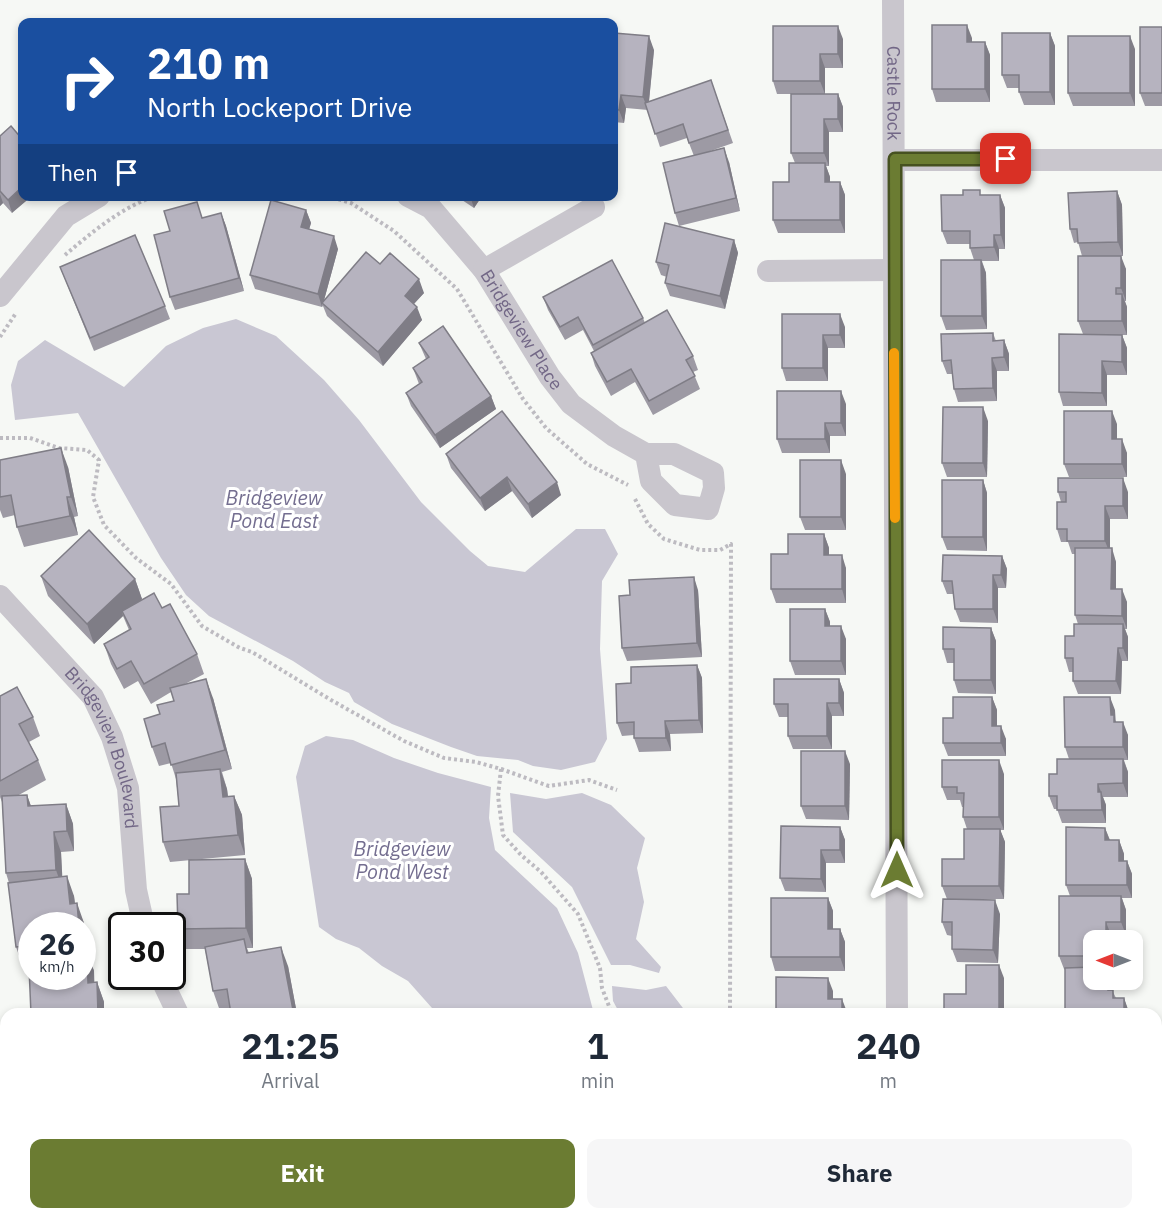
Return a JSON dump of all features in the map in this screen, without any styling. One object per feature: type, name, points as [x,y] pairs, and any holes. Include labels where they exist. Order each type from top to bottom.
[{"type":"street","name":"Castle Rock","points":[[893,0],[897,1008]]},
{"type":"street","points":[[895,159],[1162,159]]},
{"type":"street","points":[[0,296],[66,216],[91,201]]},
{"type":"street","name":"Bridgeview Place","points":[[418,201],[431,208],[484,270],[550,377],[571,404],[614,436],[646,454]]},
{"type":"street","points":[[484,270],[594,207]]},
{"type":"street","points":[[768,271],[894,270]]},
{"type":"street","name":"Bridgeview Boulevard","points":[[0,596],[93,697],[111,737],[128,788],[136,890],[141,912]]},
{"type":"street","points":[[167,990],[175,1008]]},
{"type":"path","points":[[63,257],[95,229],[142,201]]},
{"type":"path","points":[[344,201],[351,203],[394,231],[457,289],[528,407],[546,428],[587,464],[628,484],[648,524],[664,538],[700,550],[720,550],[731,544],[730,1008]]},
{"type":"path","points":[[0,337],[20,306]]},
{"type":"path","points":[[0,438],[30,438],[58,448],[87,450],[99,460],[93,496],[104,525],[136,558],[171,584],[201,626],[240,648],[252,652],[404,741],[444,758],[476,762],[549,786],[589,780],[617,790]]},
{"type":"path","points":[[501,769],[498,796],[503,835],[578,914],[600,968],[602,988],[610,1008]]},
{"type":"water","name":"Bridgeview Pond East","points":[[236,319],[276,336],[324,380],[359,420],[421,502],[488,566],[525,572],[576,529],[605,529],[618,554],[602,581],[600,649],[607,739],[595,762],[561,770],[533,766],[518,760],[477,756],[392,724],[354,702],[349,693],[325,682],[293,661],[209,616],[186,595],[161,558],[78,413],[15,420],[11,385],[18,361],[45,340],[124,387],[166,346],[203,328]]},
{"type":"water","name":"Bridgeview Pond West","points":[[326,736],[353,740],[394,758],[438,773],[491,787],[489,818],[495,850],[557,908],[578,953],[592,1008],[432,1008],[408,981],[382,966],[359,948],[336,939],[319,927],[296,777],[305,746]]},
{"type":"water","points":[[510,793],[546,799],[582,793],[611,805],[645,838],[637,868],[644,902],[636,939],[661,967],[659,973],[630,965],[611,965],[572,887],[513,832]]},
{"type":"water","points":[[612,986],[646,990],[666,986],[683,1008],[617,1008],[613,1001]]},
{"type":"building","points":[[932,25],[967,25],[967,42],[985,42],[985,89],[932,89]]},
{"type":"building","points":[[773,26],[838,26],[838,54],[820,54],[820,81],[773,81]]},
{"type":"building","points":[[1140,27],[1162,27],[1162,93],[1140,93]]},
{"type":"building","points":[[618,33],[649,36],[643,97],[621,95],[619,110]]},
{"type":"building","points":[[1002,33],[1050,33],[1050,92],[1019,92],[1019,75],[1002,75]]},
{"type":"building","points":[[1068,36],[1130,36],[1130,93],[1068,93]]},
{"type":"building","points":[[711,80],[728,130],[689,143],[683,124],[655,134],[645,103]]},
{"type":"building","points":[[791,94],[838,94],[838,119],[824,119],[824,153],[791,153]]},
{"type":"building","points":[[11,126],[18,134],[18,191],[8,200],[0,191],[0,136]]},
{"type":"building","points":[[724,148],[736,198],[675,213],[663,163]]},
{"type":"building","points":[[789,163],[825,163],[825,182],[840,182],[840,220],[773,220],[773,182],[789,182]]},
{"type":"building","points":[[963,190],[980,190],[980,195],[1000,195],[1001,235],[994,235],[994,247],[970,248],[970,231],[942,231],[941,195],[963,195]]},
{"type":"building","points":[[1117,191],[1118,242],[1078,243],[1077,229],[1070,229],[1068,193]]},
{"type":"building","points":[[271,201],[306,210],[301,227],[334,236],[318,294],[250,275]]},
{"type":"building","points":[[197,202],[202,218],[221,213],[239,278],[170,297],[154,235],[170,231],[164,211]]},
{"type":"building","points":[[665,223],[734,240],[720,296],[665,283],[669,265],[656,262]]},
{"type":"building","points":[[135,235],[165,306],[90,338],[60,267]]},
{"type":"building","points":[[366,252],[380,264],[390,253],[419,279],[405,296],[417,307],[378,352],[322,303]]},
{"type":"building","points":[[1078,256],[1121,256],[1121,288],[1116,288],[1116,294],[1122,294],[1122,321],[1078,321]]},
{"type":"building","points":[[612,260],[643,318],[593,345],[578,317],[560,327],[543,297]]},
{"type":"building","points":[[941,260],[981,260],[982,316],[941,316]]},
{"type":"building","points":[[667,310],[693,356],[686,360],[695,376],[649,401],[631,369],[607,382],[591,353]]},
{"type":"building","points":[[782,314],[840,314],[840,335],[823,335],[823,368],[782,368]]},
{"type":"building","points":[[443,326],[491,396],[435,435],[406,393],[422,382],[413,368],[429,357],[419,343]]},
{"type":"building","points":[[993,333],[993,341],[1004,340],[1004,357],[992,358],[993,388],[954,389],[951,360],[942,361],[941,334]]},
{"type":"building","points":[[1059,334],[1122,335],[1122,362],[1102,361],[1102,393],[1059,392]]},
{"type":"building","points":[[777,391],[841,391],[841,423],[825,423],[825,439],[777,439]]},
{"type":"building","points":[[943,407],[983,407],[983,463],[942,463]]},
{"type":"building","points":[[502,411],[557,482],[528,504],[507,477],[480,498],[446,454]]},
{"type":"building","points":[[1064,411],[1112,411],[1112,439],[1122,439],[1122,464],[1064,464]]},
{"type":"building","points":[[61,448],[71,497],[67,497],[70,516],[17,527],[11,495],[0,497],[0,460]]},
{"type":"building","points":[[800,460],[841,460],[841,517],[800,517]]},
{"type":"building","points":[[1058,478],[1123,478],[1123,506],[1105,506],[1105,541],[1067,541],[1067,529],[1057,529],[1057,502],[1066,502],[1066,492],[1058,492]]},
{"type":"building","points":[[942,480],[983,480],[983,537],[942,537]]},
{"type":"building","points":[[89,530],[135,579],[87,624],[41,576]]},
{"type":"building","points":[[788,534],[824,534],[824,555],[842,555],[842,589],[771,589],[771,554],[788,554]]},
{"type":"building","points":[[1075,548],[1112,548],[1111,589],[1122,589],[1122,616],[1075,615]]},
{"type":"building","points":[[943,555],[1002,556],[1001,575],[993,575],[993,609],[955,609],[952,581],[942,581]]},
{"type":"building","points":[[694,577],[697,643],[622,648],[619,596],[630,595],[629,580]]},
{"type":"building","points":[[154,593],[162,608],[170,604],[197,654],[144,684],[131,661],[117,669],[104,644],[131,629],[122,611]]},
{"type":"building","points":[[790,609],[825,609],[825,626],[841,626],[841,661],[790,661]]},
{"type":"building","points":[[1074,624],[1123,624],[1123,648],[1118,648],[1116,681],[1073,681],[1073,658],[1065,658],[1065,636],[1074,636]]},
{"type":"building","points":[[943,627],[991,628],[991,680],[954,680],[954,649],[943,649]]},
{"type":"building","points":[[697,665],[699,720],[665,721],[666,738],[634,738],[634,722],[617,723],[616,684],[631,683],[631,667]]},
{"type":"building","points":[[206,679],[225,750],[171,765],[165,743],[152,747],[144,719],[160,714],[157,705],[174,701],[170,688]]},
{"type":"building","points":[[774,679],[839,679],[839,703],[827,703],[827,736],[788,736],[788,704],[774,704]]},
{"type":"building","points":[[17,687],[33,717],[19,724],[38,760],[0,781],[0,696]]},
{"type":"building","points":[[953,697],[992,697],[992,726],[1001,726],[1001,743],[943,743],[943,718],[953,718]]},
{"type":"building","points":[[1064,697],[1110,697],[1111,715],[1114,715],[1114,722],[1123,722],[1123,747],[1065,747]]},
{"type":"building","points":[[801,751],[845,751],[845,806],[801,806]]},
{"type":"building","points":[[1057,759],[1123,759],[1123,783],[1098,784],[1102,810],[1057,810],[1057,796],[1049,796],[1049,774],[1057,774]]},
{"type":"building","points":[[942,760],[999,760],[999,817],[963,817],[964,793],[957,793],[957,787],[942,787]]},
{"type":"building","points":[[220,769],[223,797],[234,796],[238,835],[163,842],[160,807],[179,806],[176,773]]},
{"type":"building","points":[[27,795],[28,806],[66,804],[67,831],[54,832],[56,870],[6,873],[2,796]]},
{"type":"building","points":[[781,826],[840,827],[840,850],[821,850],[821,879],[780,878]]},
{"type":"building","points":[[1066,827],[1105,828],[1105,840],[1119,840],[1119,861],[1127,861],[1127,885],[1066,885]]},
{"type":"building","points":[[964,829],[1000,829],[999,886],[942,886],[942,859],[964,859]]},
{"type":"building","points":[[245,859],[246,928],[186,929],[186,912],[178,912],[177,894],[189,894],[189,860]]},
{"type":"building","points":[[67,876],[70,904],[77,903],[78,912],[18,912],[18,947],[16,947],[8,883]]},
{"type":"building","points":[[1059,896],[1121,896],[1121,922],[1106,922],[1106,930],[1083,930],[1083,956],[1059,956]]},
{"type":"building","points":[[771,898],[828,898],[828,929],[840,929],[840,957],[771,957]]},
{"type":"building","points":[[943,899],[995,900],[993,950],[952,949],[952,922],[942,922]]},
{"type":"building","points":[[244,939],[247,953],[281,947],[293,1008],[230,1008],[227,989],[213,991],[205,947]]},
{"type":"building","points":[[966,965],[999,965],[999,1008],[944,1008],[944,994],[966,994]]},
{"type":"building","points":[[1083,967],[1083,990],[1113,990],[1113,998],[1124,998],[1124,1008],[1065,1008],[1065,968]]},
{"type":"building","points":[[776,977],[828,978],[828,999],[842,999],[842,1008],[776,1008]]},
{"type":"building","points":[[97,982],[98,1008],[31,1008],[30,990],[96,990]]},
{"type":"slow traffic","points":[[894,353],[895,518]]},
{"type":"route","points":[[897,870],[895,159],[1006,159]]}]
